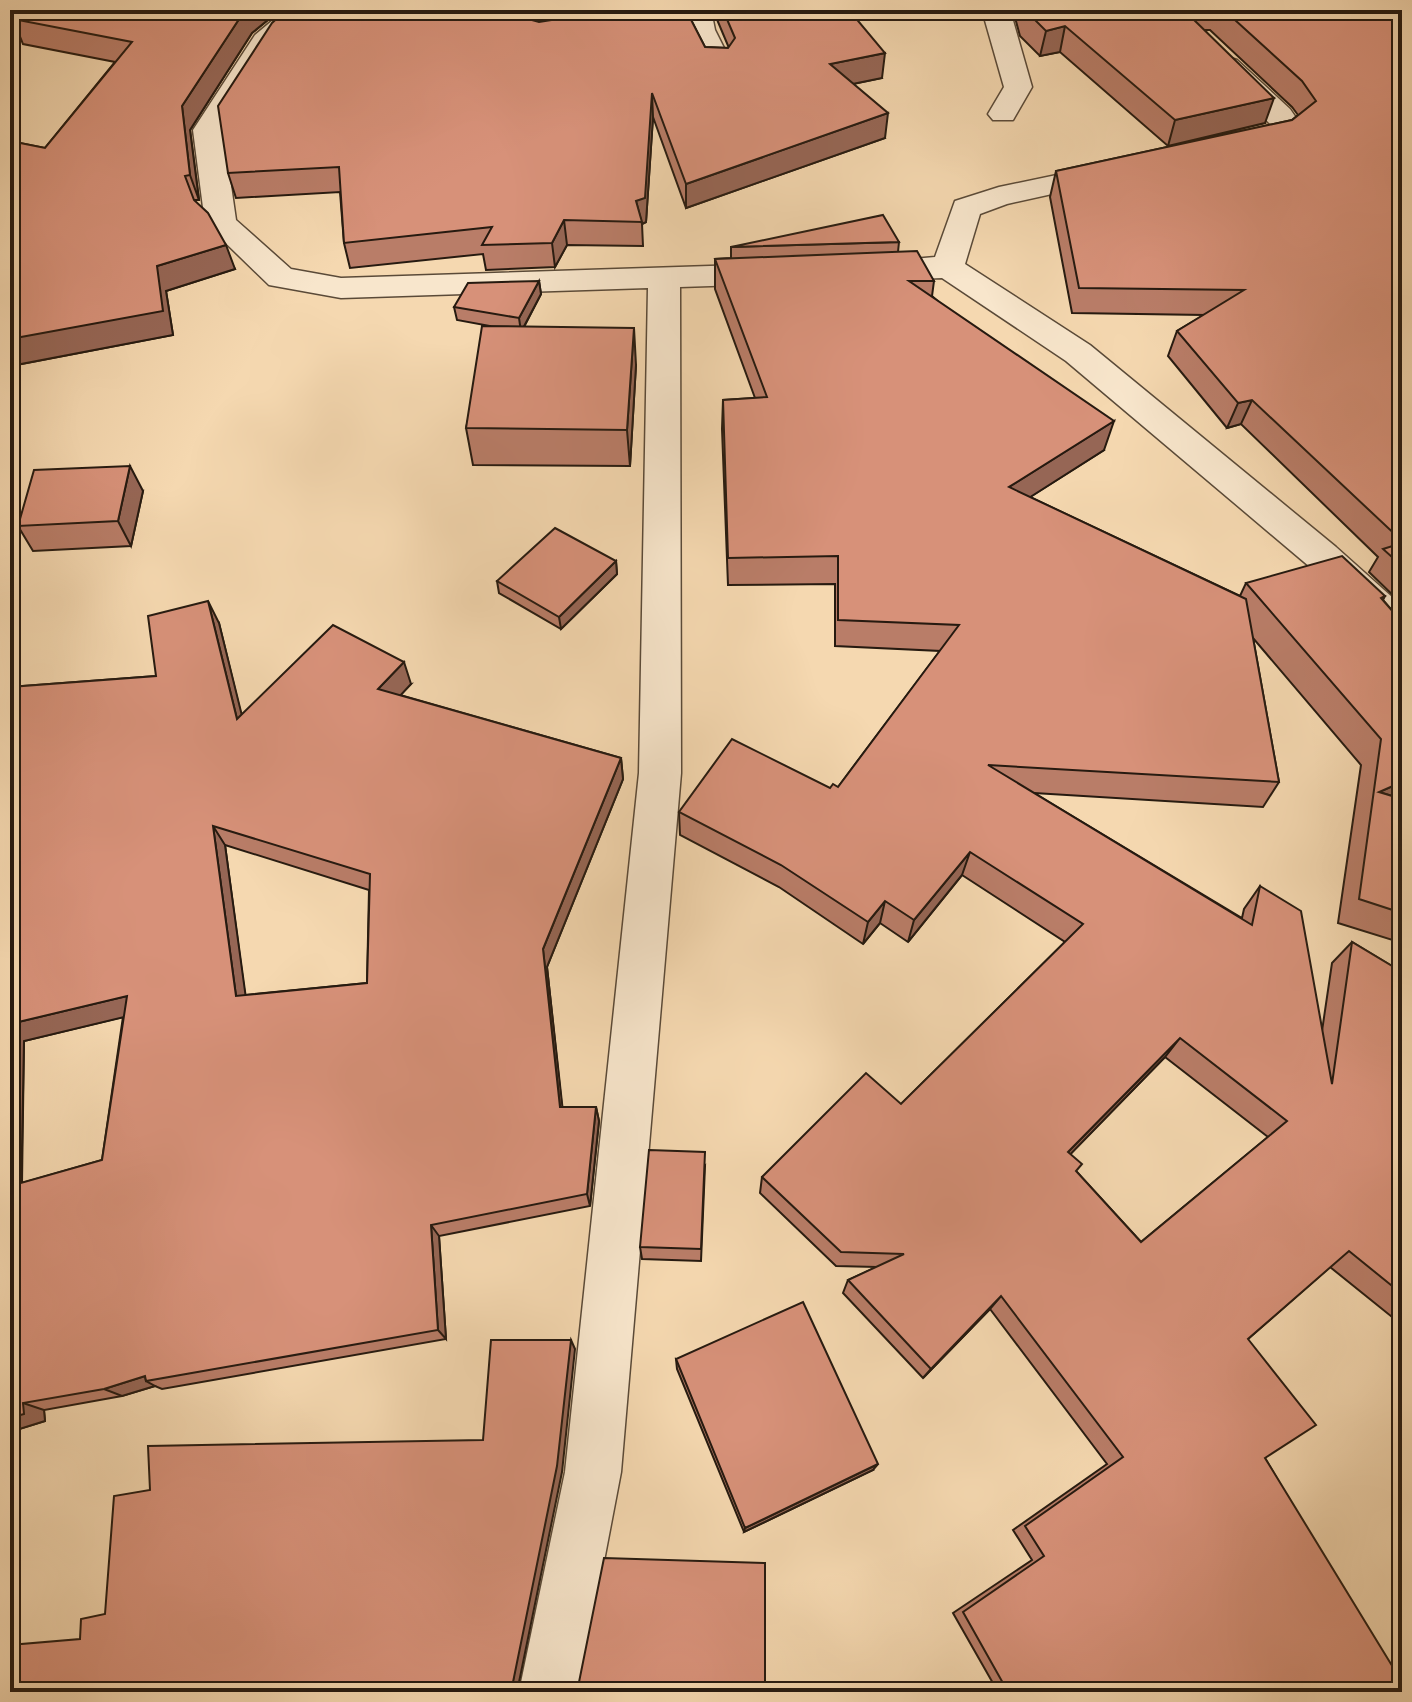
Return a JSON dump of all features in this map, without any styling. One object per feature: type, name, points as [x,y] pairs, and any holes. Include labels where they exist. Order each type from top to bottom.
[{"type":"street","points":[[302,10],[265,41],[208,130],[221,223],[281,278],[341,288],[948,267],[1078,353],[1323,557],[1402,629]]},
{"type":"street","points":[[521,10],[531,29],[541,37]]},
{"type":"street","points":[[697,10],[701,30],[718,64]]},
{"type":"street","points":[[996,10],[1018,87],[1003,114]]},
{"type":"street","points":[[1207,151],[1270,137],[1288,128],[1280,115],[1208,48]]},
{"type":"street","points":[[948,267],[966,208],[999,196],[1129,168]]},
{"type":"street","points":[[549,1692],[593,1472],[660,773],[664,278]]},
{"type":"building","points":[[26,10],[245,10],[182,106],[190,175],[185,176],[194,200],[208,213],[226,245],[157,266],[163,311],[10,339],[10,141],[45,148],[132,42],[13,19]]},
{"type":"building","points":[[286,10],[516,10],[525,18],[539,22],[551,20],[556,12],[554,10],[686,10],[705,47],[728,48],[735,38],[723,10],[849,10],[885,53],[830,64],[888,113],[686,184],[652,93],[645,198],[636,201],[642,222],[564,220],[552,243],[482,245],[492,227],[344,243],[339,167],[228,173],[218,106],[272,23]]},
{"type":"building","points":[[1025,10],[1192,10],[1189,15],[1274,98],[1175,120],[1065,26],[1046,31]]},
{"type":"building","points":[[1224,10],[1402,10],[1402,541],[1252,400],[1238,403],[1177,331],[1244,290],[1079,288],[1056,171],[1292,120],[1316,101],[1302,81]]},
{"type":"building","points":[[883,215],[899,242],[731,247]]},
{"type":"building","points":[[917,251],[934,281],[909,281],[1114,421],[1009,487],[1246,599],[1279,782],[988,765],[1252,925],[1260,886],[1301,911],[1332,1084],[1352,942],[1402,972],[1402,1294],[1349,1251],[1248,1339],[1316,1425],[1265,1458],[1402,1682],[1402,1692],[1008,1692],[963,1612],[1044,1556],[1025,1526],[1123,1457],[1001,1296],[931,1369],[848,1280],[904,1254],[841,1252],[762,1177],[866,1073],[901,1104],[1083,924],[970,852],[914,920],[885,901],[868,922],[781,865],[679,812],[732,739],[830,788],[833,784],[838,787],[959,625],[838,620],[838,556],[728,558],[723,400],[767,397],[715,259]],"holes":[[[1180,1038],[1287,1121],[1141,1242],[1076,1171],[1082,1164],[1068,1152]]]},
{"type":"building","points":[[539,281],[519,318],[454,307],[468,283]]},
{"type":"building","points":[[482,326],[634,328],[627,430],[466,428]]},
{"type":"building","points":[[130,466],[118,521],[18,526],[34,470]]},
{"type":"building","points":[[555,528],[616,561],[559,617],[497,581]]},
{"type":"building","points":[[1402,543],[1402,566],[1383,549]]},
{"type":"building","points":[[1342,556],[1385,596],[1381,598],[1402,622],[1402,782],[1379,792],[1402,799],[1402,913],[1359,899],[1381,739],[1246,583]]},
{"type":"building","points":[[208,601],[237,719],[333,625],[404,662],[378,689],[621,758],[543,949],[560,1107],[596,1107],[587,1194],[431,1225],[438,1330],[146,1381],[145,1376],[104,1389],[23,1403],[24,1414],[10,1418],[10,1186],[102,1160],[127,996],[10,1024],[10,687],[156,676],[148,616]],"holes":[[[213,826],[370,874],[367,983],[236,996]]]},
{"type":"building","points":[[649,1150],[705,1152],[701,1249],[640,1247]]},
{"type":"building","points":[[803,1302],[878,1464],[745,1528],[676,1359]]},
{"type":"building","points":[[491,1340],[571,1340],[557,1466],[511,1692],[10,1692],[10,1645],[80,1639],[81,1619],[105,1614],[114,1496],[150,1490],[148,1446],[483,1440]]},
{"type":"building","points":[[604,1558],[765,1563],[765,1692],[577,1692]]}]
